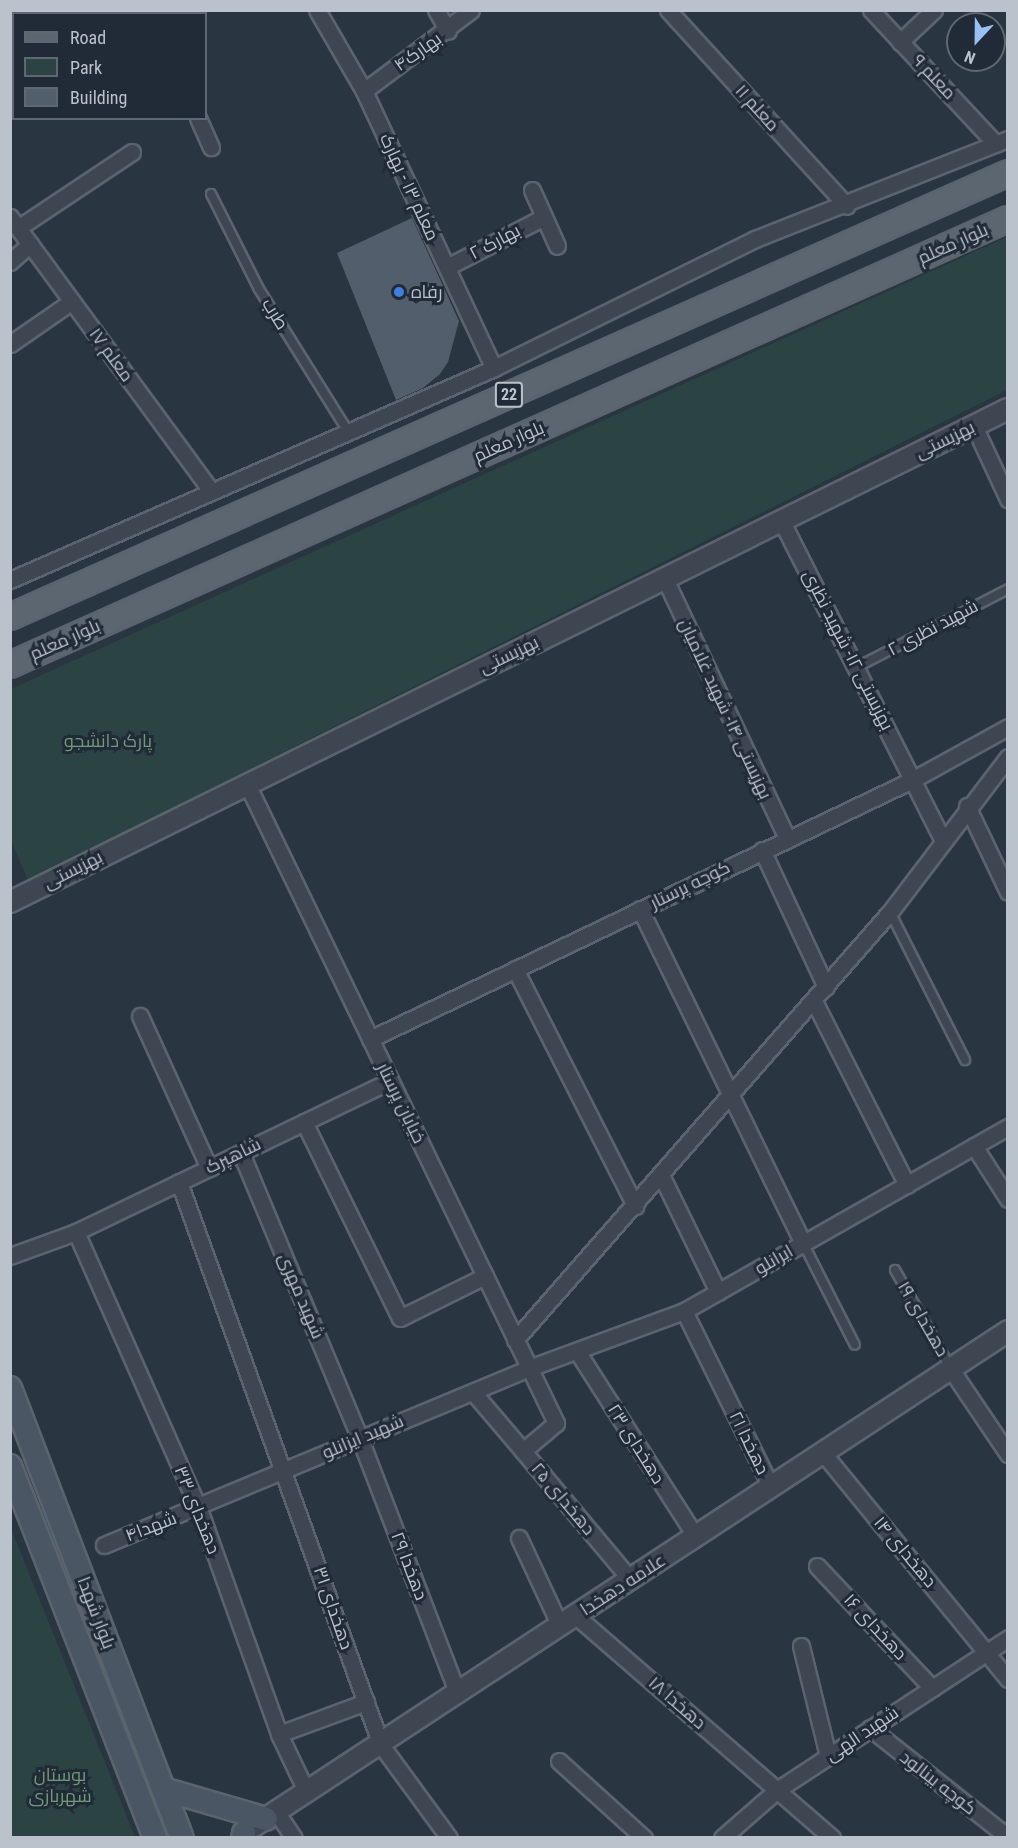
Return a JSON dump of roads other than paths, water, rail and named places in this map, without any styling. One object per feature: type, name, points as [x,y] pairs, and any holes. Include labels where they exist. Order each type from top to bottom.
[{"type":"main road","name":"22","points":[[10,617],[1008,174]]},
{"type":"main road","name":"بلوار معلم","points":[[10,665],[1008,219]]},
{"type":"main road","name":"بلوار شهدا","points":[[10,1388],[182,1838]]},
{"type":"main road","name":"بلوار شهدا","points":[[10,1466],[155,1838]]},
{"type":"main road","points":[[163,1789],[272,1816]]},
{"type":"street","name":"معلم ۱۳ - بهارک","points":[[317,10],[364,91],[494,368]]},
{"type":"street","points":[[436,10],[448,31]]},
{"type":"street","name":"بهارک۴","points":[[364,91],[448,31],[471,10]]},
{"type":"street","name":"معلم ۱۱","points":[[668,10],[847,206]]},
{"type":"street","name":"معلم ۹","points":[[871,10],[900,42],[1002,141]]},
{"type":"street","points":[[900,42],[934,10]]},
{"type":"street","points":[[199,120],[210,147]]},
{"type":"street","points":[[10,580],[347,430],[494,368],[755,239],[847,206],[1002,141]]},
{"type":"street","points":[[14,223],[132,152]]},
{"type":"street","points":[[532,190],[557,246]]},
{"type":"street","name":"بهارک ۲","points":[[447,267],[544,217]]},
{"type":"street","name":"معلم ۱۷","points":[[14,223],[212,492]]},
{"type":"street","points":[[10,262],[30,244]]},
{"type":"street","points":[[10,344],[72,301]]},
{"type":"street","name":"بهزیستی","points":[[10,902],[1008,409]]},
{"type":"street","points":[[974,426],[1008,499]]},
{"type":"street","name":"بهزیستی ۱۲- شهید نظری","points":[[782,522],[859,666],[943,841]]},
{"type":"street","name":"بهزیستی ۱۴- شهید غلامیان","points":[[665,579],[787,838]]},
{"type":"street","name":"کوچه پرستار","points":[[370,1039],[912,780],[1008,727]]},
{"type":"street","points":[[515,1340],[662,1178],[890,912],[967,806],[1008,757]]},
{"type":"street","name":"خیابان پرستار","points":[[247,784],[556,1423]]},
{"type":"street","points":[[967,806],[1008,892]]},
{"type":"street","points":[[762,850],[826,987]]},
{"type":"street","points":[[640,909],[733,1095],[803,1243]]},
{"type":"street","points":[[515,969],[635,1206]]},
{"type":"street","points":[[814,1001],[907,1185]]},
{"type":"street","points":[[140,1016],[209,1168]]},
{"type":"street","name":"شاهپرک","points":[[10,1256],[76,1232],[390,1081]]},
{"type":"street","points":[[304,1122],[400,1318],[485,1276]]},
{"type":"street","name":"ایرانلو","points":[[529,1368],[684,1311],[1008,1127]]},
{"type":"street","points":[[974,1146],[1008,1199]]},
{"type":"street","name":"شهید مهری","points":[[241,1153],[360,1439]]},
{"type":"street","points":[[662,1178],[718,1292]]},
{"type":"street","name":"دهخدای ۳۱","points":[[179,1182],[285,1470],[381,1745],[449,1838]]},
{"type":"street","name":"دهخدای ۳۳","points":[[76,1232],[199,1509],[279,1734],[307,1793]]},
{"type":"street","name":"دهخدا ۲۱","points":[[684,1311],[771,1487]]},
{"type":"street","name":"علامه دهخدا","points":[[241,1836],[1008,1330]]},
{"type":"street","name":"دهخدای ۲۳","points":[[577,1351],[696,1537]]},
{"type":"street","name":"شهید ایزانلو","points":[[199,1509],[285,1470],[529,1368]]},
{"type":"street","points":[[950,1368],[1008,1454]]},
{"type":"street","points":[[473,1392],[523,1451]]},
{"type":"street","name":"دهخدای ۲۵","points":[[556,1423],[523,1451],[631,1580]]},
{"type":"street","name":"دهخدا ۲۹","points":[[360,1439],[458,1694]]},
{"type":"street","name":"دهخدای ۱۴","points":[[823,1453],[988,1651],[1008,1679]]},
{"type":"street","name":"شهدا۴","points":[[104,1545],[199,1509]]},
{"type":"street","points":[[519,1538],[568,1621]]},
{"type":"street","name":"دهخدای ۱۶","points":[[818,1566],[932,1688]]},
{"type":"street","name":"دهخدا ۱۸","points":[[568,1621],[777,1790],[832,1838]]},
{"type":"street","name":"شهید الهی","points":[[722,1838],[777,1790],[1008,1638]]},
{"type":"street","points":[[801,1646],[828,1756]]},
{"type":"street","points":[[279,1734],[366,1702]]},
{"type":"street","name":"کوچه بینالود","points":[[870,1728],[1008,1837]]},
{"type":"street","points":[[560,1761],[644,1838]]},
{"type":"street","points":[[272,1816],[294,1838]]},
{"type":"lane","name":"طرب","points":[[211,194],[259,289],[347,430]]},
{"type":"lane","name":"شهید نظری ۲","points":[[859,666],[1008,589]]},
{"type":"lane","points":[[890,912],[965,1060]]},
{"type":"lane","points":[[803,1243],[855,1345]]},
{"type":"lane","name":"دهخدای ۱۹","points":[[895,1270],[950,1368]]},
{"type":"place","name":"رفاه","points":[[399,292]]},
{"type":"park label","name":"پارک دانشجو","points":[[108,741]]},
{"type":"park label","name":"بوستان شهربازی","points":[[60,1786]]}]
